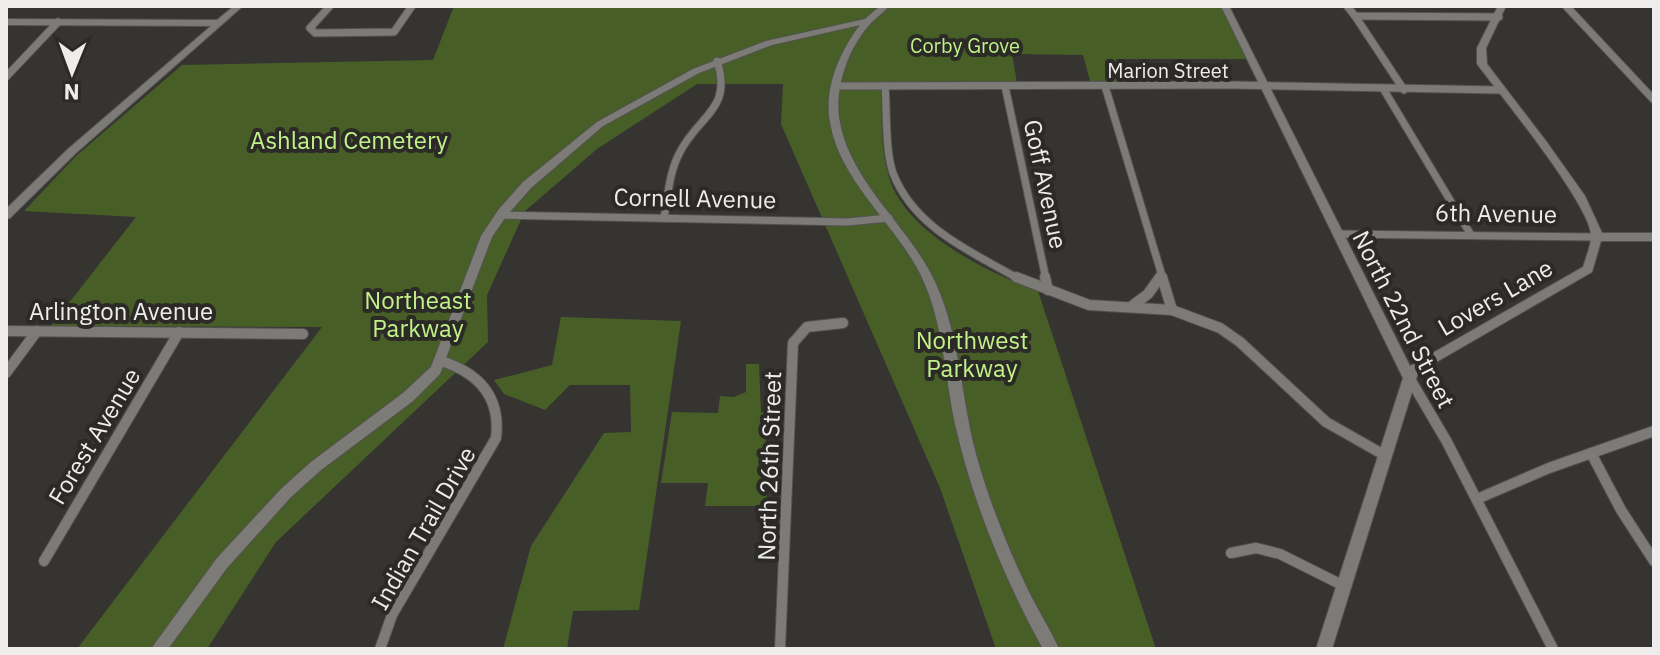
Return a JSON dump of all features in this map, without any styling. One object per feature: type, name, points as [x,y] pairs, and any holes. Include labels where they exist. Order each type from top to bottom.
[{"type":"street","points":[[6,215],[72,151],[239,6]]},
{"type":"street","points":[[330,6],[312,23],[310,28],[315,33],[394,32],[412,6]]},
{"type":"street","points":[[885,6],[854,38],[837,86],[834,116],[841,144],[931,284],[945,329],[962,426],[981,492],[1020,588],[1051,649]]},
{"type":"street","name":"North 22nd Street","points":[[1225,6],[1410,379],[1477,499],[1553,649]]},
{"type":"street","points":[[1347,6],[1404,90]]},
{"type":"street","points":[[1566,6],[1652,96]]},
{"type":"street","points":[[1355,16],[1501,12]]},
{"type":"street","points":[[1501,12],[1484,36],[1480,56],[1499,90],[1542,143],[1581,199],[1597,237]]},
{"type":"street","points":[[159,649],[222,563],[286,493],[428,379],[441,361],[484,243],[500,215],[527,185],[600,124],[638,100],[717,61],[769,43],[868,21]]},
{"type":"street","points":[[6,22],[219,23]]},
{"type":"street","points":[[6,77],[58,22]]},
{"type":"street","points":[[834,31],[854,38]]},
{"type":"street","points":[[664,218],[668,188],[682,149],[722,95],[723,75],[717,61]]},
{"type":"street","name":"Marion Street","points":[[837,86],[1234,85],[1265,88],[1499,90]]},
{"type":"street","points":[[885,86],[892,171],[910,205],[924,221],[952,242],[1009,275],[1089,305],[1172,310],[1220,328],[1240,342],[1326,422],[1386,456]]},
{"type":"street","name":"Goff Avenue","points":[[1005,86],[1048,290]]},
{"type":"street","points":[[1105,86],[1172,310]]},
{"type":"street","points":[[1384,90],[1471,235]]},
{"type":"street","name":"Cornell Avenue","points":[[500,215],[847,222],[889,218]]},
{"type":"street","name":"6th Avenue","points":[[1337,234],[1654,237]]},
{"type":"street","name":"Lovers Lane","points":[[1410,379],[1417,367],[1588,269],[1597,237]]},
{"type":"street","points":[[1131,306],[1148,294],[1161,276]]},
{"type":"street","name":"North 26th Street","points":[[780,649],[793,343],[797,334],[808,326],[843,323]]},
{"type":"street","name":"Arlington Avenue","points":[[6,331],[303,334]]},
{"type":"street","points":[[6,373],[37,331]]},
{"type":"street","name":"Forest Avenue","points":[[44,561],[179,332]]},
{"type":"street","name":"Indian Trail Drive","points":[[380,649],[392,615],[492,448],[499,428],[496,404],[485,384],[465,369],[441,361]]},
{"type":"street","points":[[1324,649],[1410,379]]},
{"type":"street","points":[[1477,499],[1654,431]]},
{"type":"street","points":[[1591,453],[1621,510],[1654,561]]},
{"type":"street","points":[[1231,553],[1256,548],[1280,554],[1344,586]]},
{"type":"green space","points":[[454,6],[1222,8],[1247,59],[1116,59],[1124,84],[1091,84],[1083,55],[1012,54],[1017,83],[882,84],[882,131],[889,177],[898,197],[912,216],[930,233],[974,262],[1038,291],[1156,649],[996,649],[940,488],[781,124],[783,84],[697,84],[597,149],[525,211],[487,295],[488,342],[276,542],[207,649],[77,649],[322,327],[51,326],[136,217],[24,211],[76,156],[182,65],[433,60]]},
{"type":"green space","points":[[561,317],[681,321],[639,610],[573,611],[567,649],[503,649],[531,546],[604,433],[631,432],[630,385],[570,385],[545,410],[504,394],[494,380],[552,365]]},
{"type":"green space","points":[[746,364],[759,364],[761,412],[765,413],[767,506],[705,506],[708,483],[661,483],[672,412],[718,413],[720,396],[734,397],[746,392]]},
{"type":"park label","name":"Corby Grove","points":[[965,45]]},
{"type":"park label","name":"Ashland Cemetery","points":[[349,140]]},
{"type":"park label","name":"Northeast Parkway","points":[[418,314]]},
{"type":"park label","name":"Northwest Parkway","points":[[972,354]]}]
